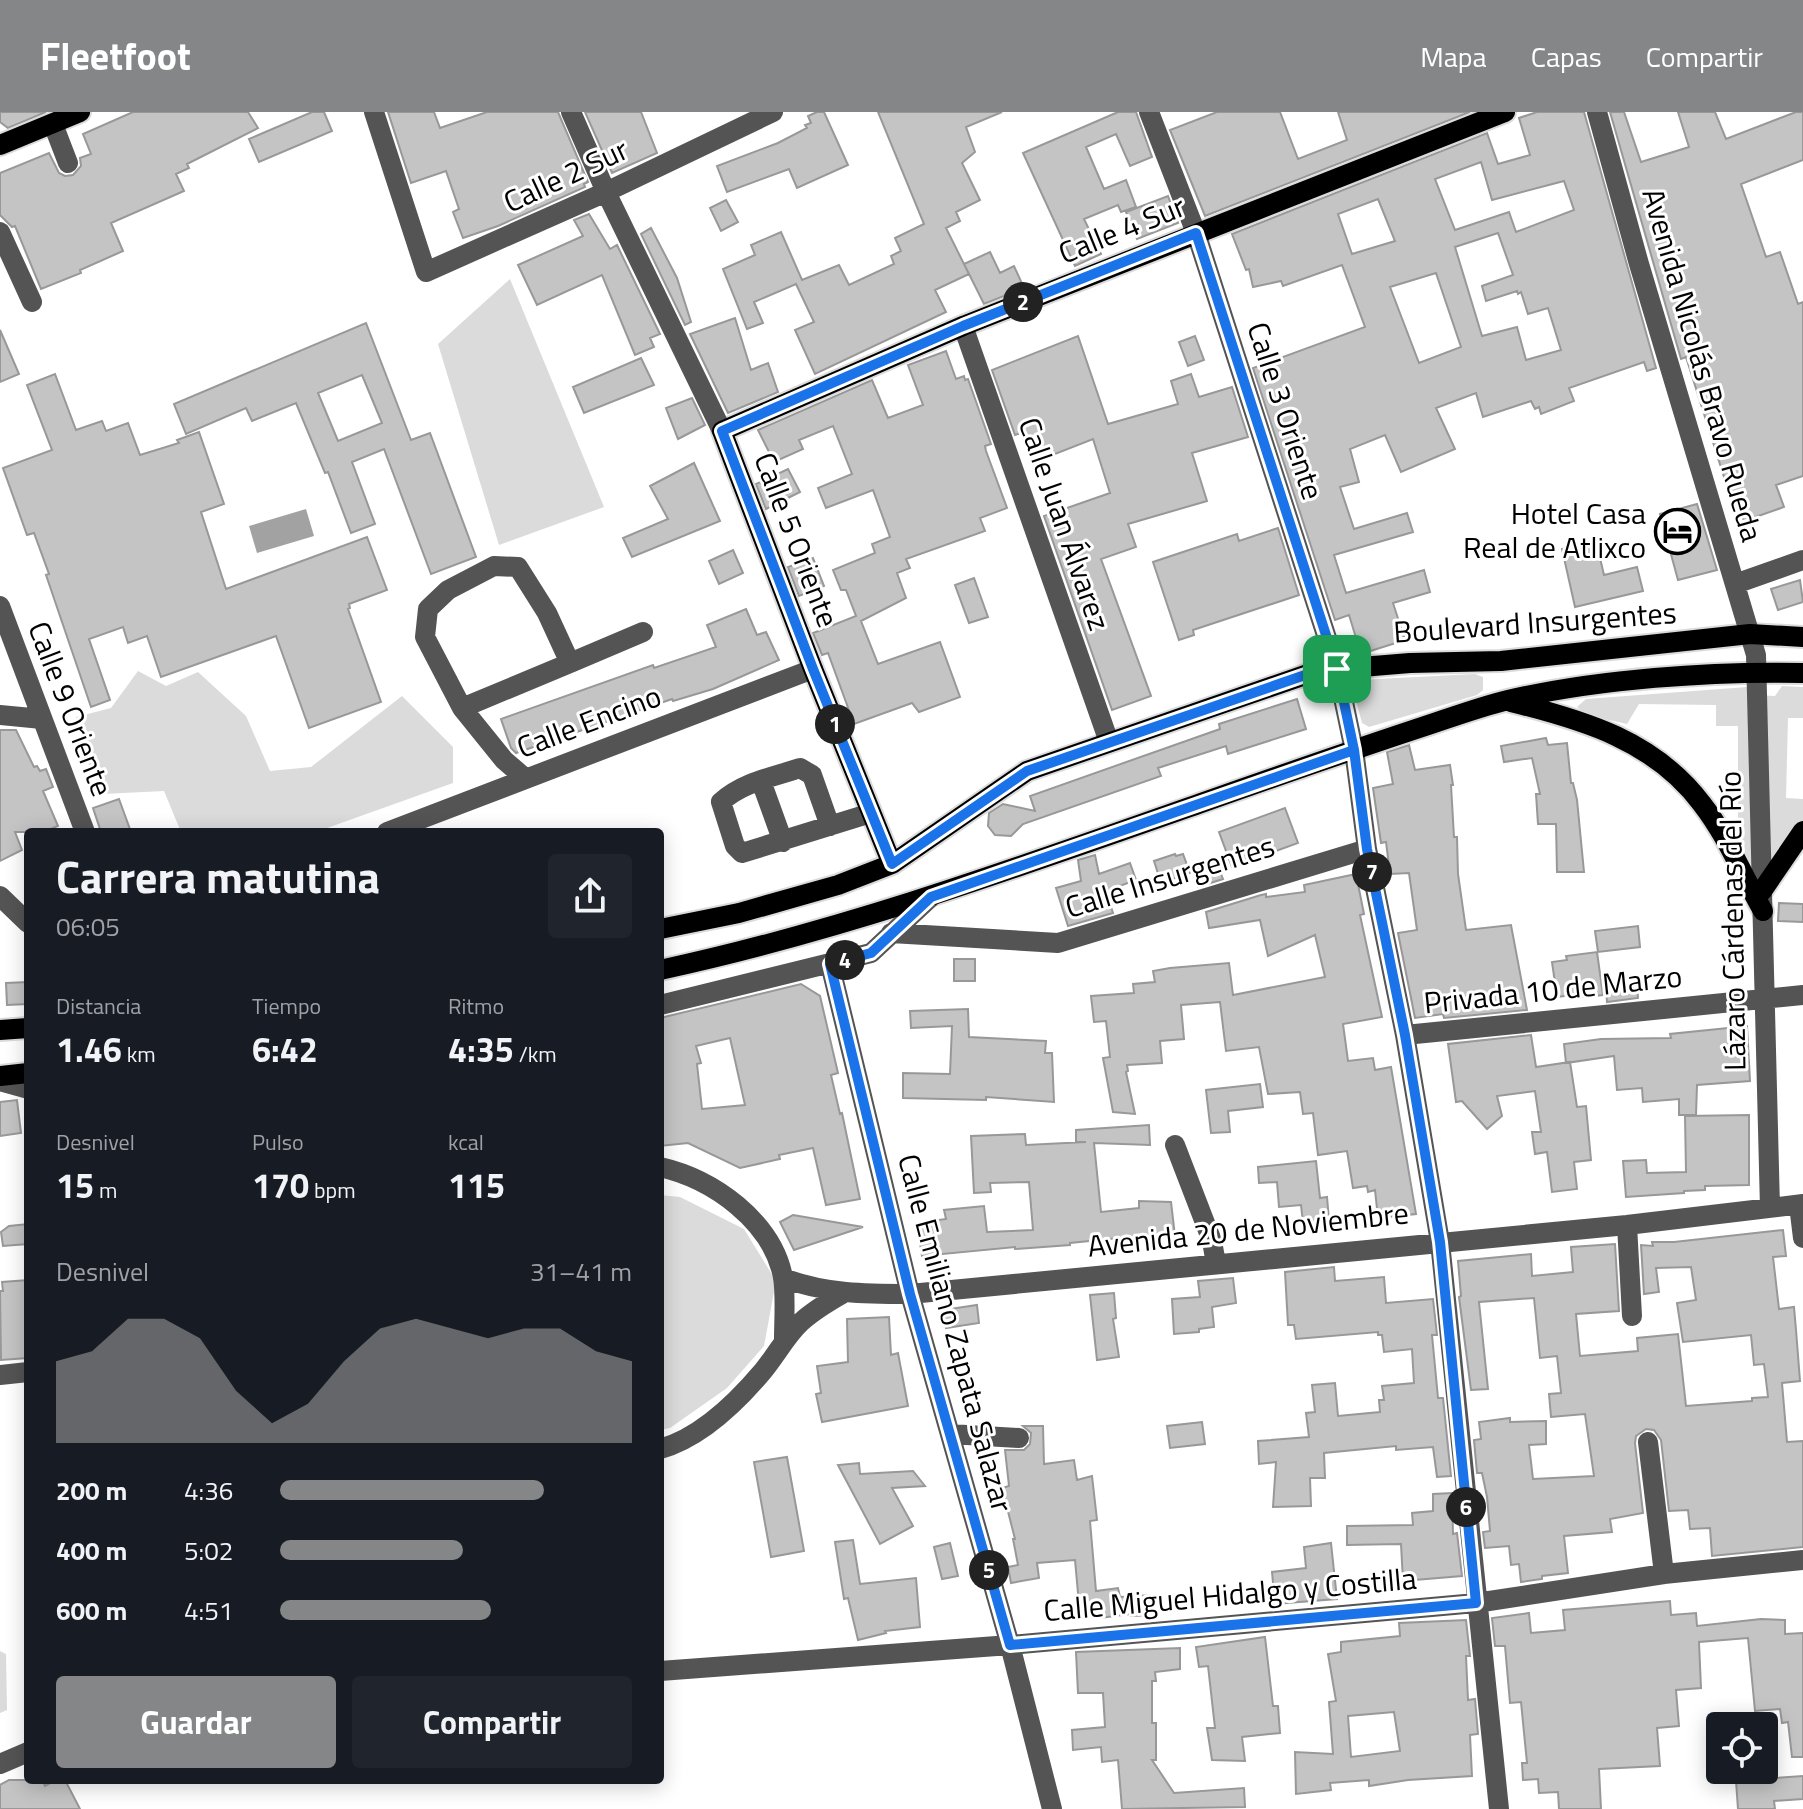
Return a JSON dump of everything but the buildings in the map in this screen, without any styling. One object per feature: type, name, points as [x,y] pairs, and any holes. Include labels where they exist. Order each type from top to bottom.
[{"type":"main road","points":[[0,145],[80,112]]},
{"type":"main road","name":"Calle 4 Sur","points":[[722,431],[963,326],[1505,112]]},
{"type":"main road","name":"Calle 5 Oriente","points":[[722,431],[892,864]]},
{"type":"main road","name":"Boulevard Insurgentes","points":[[664,928],[739,913],[824,889],[892,864],[1027,771],[1308,674],[1410,663],[1501,661],[1750,634],[1803,637]]},
{"type":"main road","points":[[664,969],[751,950],[931,897],[1353,741],[1558,691],[1626,682],[1757,672],[1803,673]]},
{"type":"main road","points":[[1507,701],[1602,728],[1635,744],[1668,768],[1711,816],[1762,901],[1803,831]]},
{"type":"main road","points":[[0,1030],[24,1028]]},
{"type":"main road","points":[[0,1079],[24,1074]]},
{"type":"street","name":"Calle 2 Sur","points":[[374,112],[426,272],[606,192],[773,112]]},
{"type":"street","name":"Calle 5 Oriente","points":[[571,112],[606,192],[722,431]]},
{"type":"street","name":"Calle 3 Oriente","points":[[1149,112],[1196,233],[1337,669],[1353,741],[1367,849],[1405,1035],[1440,1242],[1499,1809]]},
{"type":"street","name":"Avenida Nicolás Bravo Rueda","points":[[1597,112],[1639,264],[1750,634]]},
{"type":"street","points":[[53,124],[68,163]]},
{"type":"street","points":[[0,232],[32,302]]},
{"type":"street","name":"Calle Juan Álvarez","points":[[963,326],[1109,742]]},
{"type":"street","points":[[1735,584],[1803,560]]},
{"type":"street","points":[[526,779],[504,760],[462,708],[425,637],[428,609],[448,590],[494,566],[518,567],[547,613],[570,663]]},
{"type":"street","name":"Calle 9 Oriente","points":[[0,606],[83,828]]},
{"type":"street","points":[[462,708],[643,632]]},
{"type":"street","name":"Lázaro Cárdenas del Río","points":[[1750,634],[1757,672],[1770,1208]]},
{"type":"street","name":"Calle Encino","points":[[399,828],[813,669]]},
{"type":"street","points":[[0,715],[42,719]]},
{"type":"street","points":[[830,826],[812,775],[800,768],[733,792],[721,802],[735,846],[742,853],[783,842],[871,813]]},
{"type":"street","points":[[761,781],[783,842]]},
{"type":"street","name":"Calle Insurgentes","points":[[891,933],[1058,943],[1367,849]]},
{"type":"street","points":[[0,896],[24,919]]},
{"type":"street","points":[[664,1004],[871,953],[931,897]]},
{"type":"street","points":[[0,919],[24,922]]},
{"type":"street","name":"Calle Emiliano Zapata Salazar","points":[[830,964],[910,1294],[1010,1645],[1052,1809]]},
{"type":"street","name":"Privada 10 de Marzo","points":[[1405,1035],[1803,995]]},
{"type":"street","points":[[0,1079],[24,1088]]},
{"type":"street","points":[[1175,1145],[1212,1241],[1216,1264]]},
{"type":"street","points":[[664,1169],[712,1189],[750,1216],[773,1248],[783,1278],[784,1339]]},
{"type":"street","points":[[1801,1204],[1803,1238]]},
{"type":"street","name":"Avenida 20 de Noviembre","points":[[783,1278],[842,1294],[910,1294],[1627,1225],[1801,1204]]},
{"type":"street","points":[[1627,1225],[1632,1316]]},
{"type":"street","points":[[664,1448],[677,1444],[730,1407],[763,1371],[784,1339],[816,1309],[842,1294]]},
{"type":"street","points":[[0,1375],[24,1372]]},
{"type":"street","points":[[950,1434],[1019,1438]]},
{"type":"street","points":[[1648,1442],[1664,1574]]},
{"type":"street","name":"Calle Miguel Hidalgo y Costilla","points":[[664,1671],[1010,1645],[1476,1603],[1664,1574],[1803,1560]]},
{"type":"street","points":[[0,1764],[24,1754]]},
{"type":"shaded area","points":[[510,279],[604,507],[499,545],[438,344]]},
{"type":"shaded area","points":[[306,509],[314,536],[257,553],[249,526]]},
{"type":"shaded area","points":[[138,671],[166,686],[198,672],[246,716],[270,771],[311,767],[402,696],[453,747],[453,783],[327,828],[179,828],[164,791],[103,794],[84,755],[76,717],[111,708]]},
{"type":"shaded area","points":[[1475,674],[1483,677],[1483,690],[1477,695],[1369,727],[1362,723],[1352,685],[1358,680]]},
{"type":"shaded area","points":[[1782,686],[1803,687],[1803,718],[1788,718],[1786,798],[1803,799],[1803,821],[1762,884],[1726,834],[1738,833],[1738,726],[1716,726],[1716,705],[1639,704],[1627,724],[1588,715],[1577,707],[1586,699],[1747,687],[1753,695],[1775,696]]},
{"type":"shaded area","points":[[664,1195],[680,1197],[744,1229],[776,1281],[764,1346],[727,1388],[664,1429]]},
{"type":"shaded area","points":[[0,1651],[6,1654],[7,1710],[0,1713]]},
{"type":"place","name":"Hotel Casa Real de Atlixco","points":[[1677,531]]},
{"type":"route","points":[[1337,669],[1308,674],[1027,771],[892,864],[722,431],[963,326],[1196,233],[1337,669],[1354,750],[931,897],[871,953],[830,964],[910,1294],[1010,1645],[1476,1603],[1440,1242],[1405,1035],[1367,849],[1354,750],[1351,732],[1337,669]]}]
